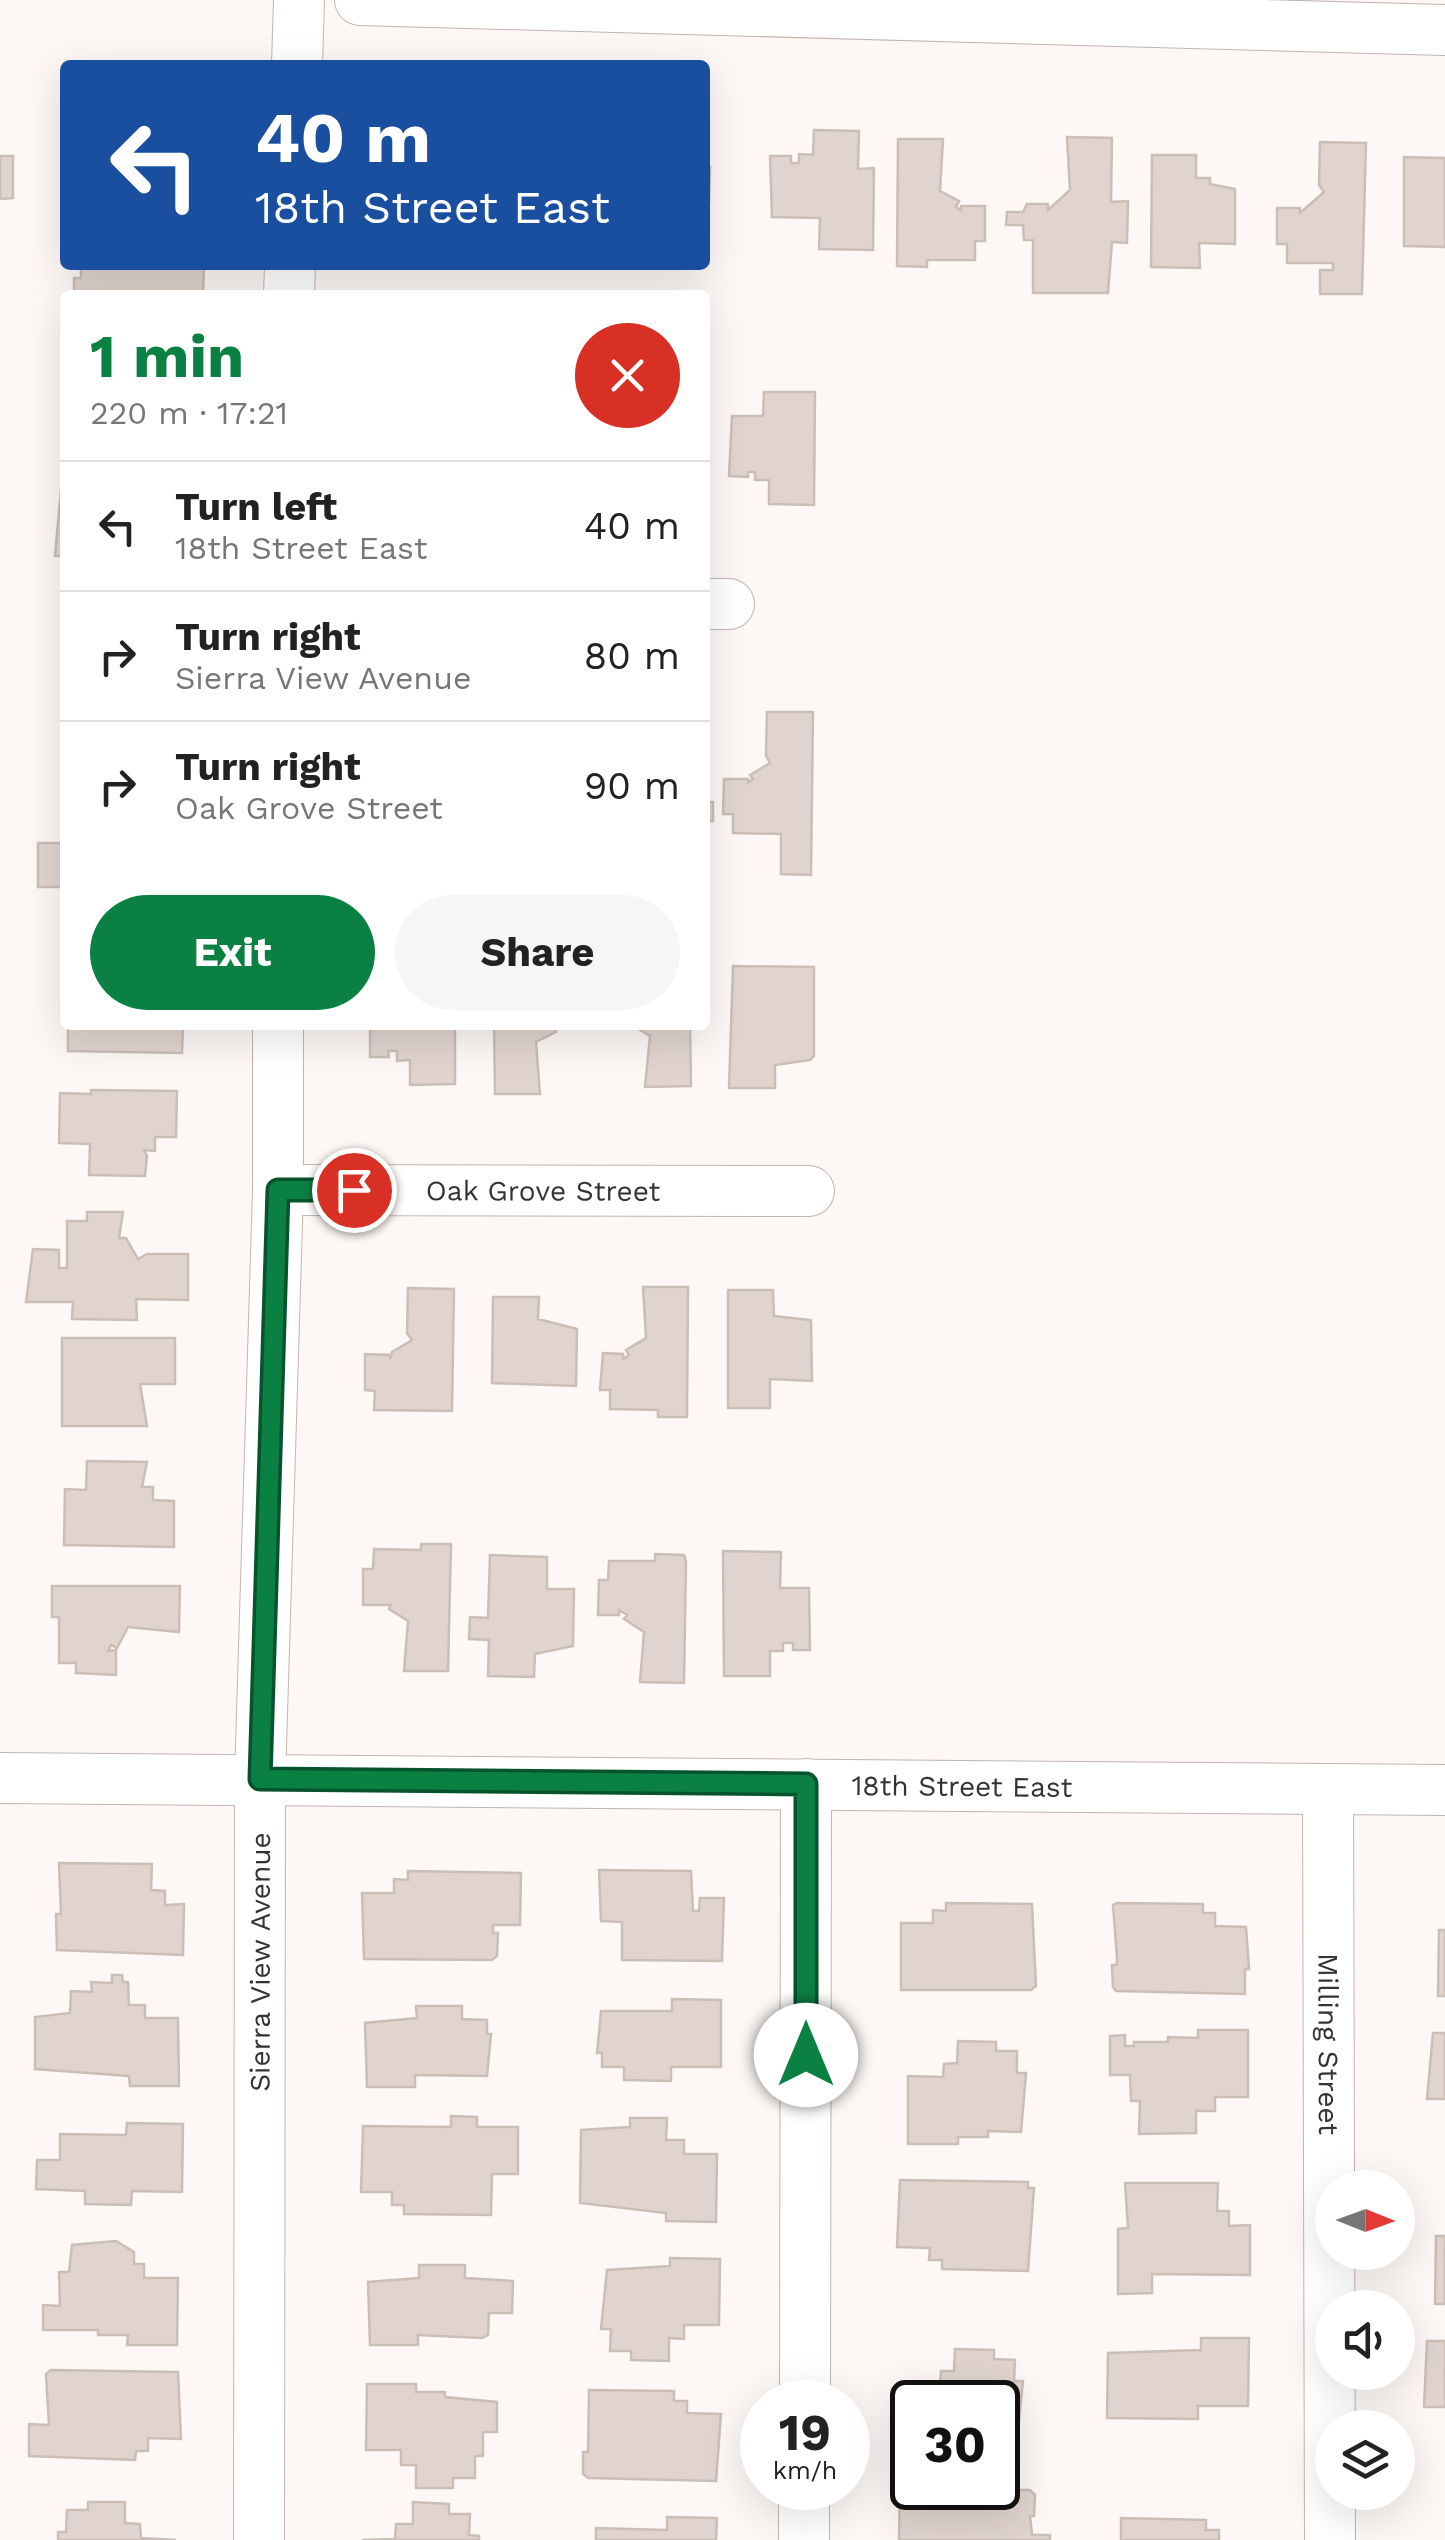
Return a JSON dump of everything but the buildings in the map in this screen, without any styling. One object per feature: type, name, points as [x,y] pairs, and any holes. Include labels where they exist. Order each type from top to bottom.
[{"type":"street","points":[[297,60],[299,0]]},
{"type":"street","points":[[360,0],[1445,30]]},
{"type":"street","name":"Sierra View Avenue","points":[[260,2540],[260,1779],[278,1190],[278,1030]]},
{"type":"street","name":"Oak Grove Street","points":[[278,1190],[809,1191]]},
{"type":"street","name":"18th Street East","points":[[0,1778],[1445,1790]]},
{"type":"street","points":[[804,2380],[806,1784]]},
{"type":"street","name":"Milling Street","points":[[1328,1789],[1330,2540]]},
{"type":"street","points":[[804,2510],[804,2540]]},
{"type":"route","points":[[354,1190],[278,1190],[260,1779],[806,1784],[806,2055]]}]
